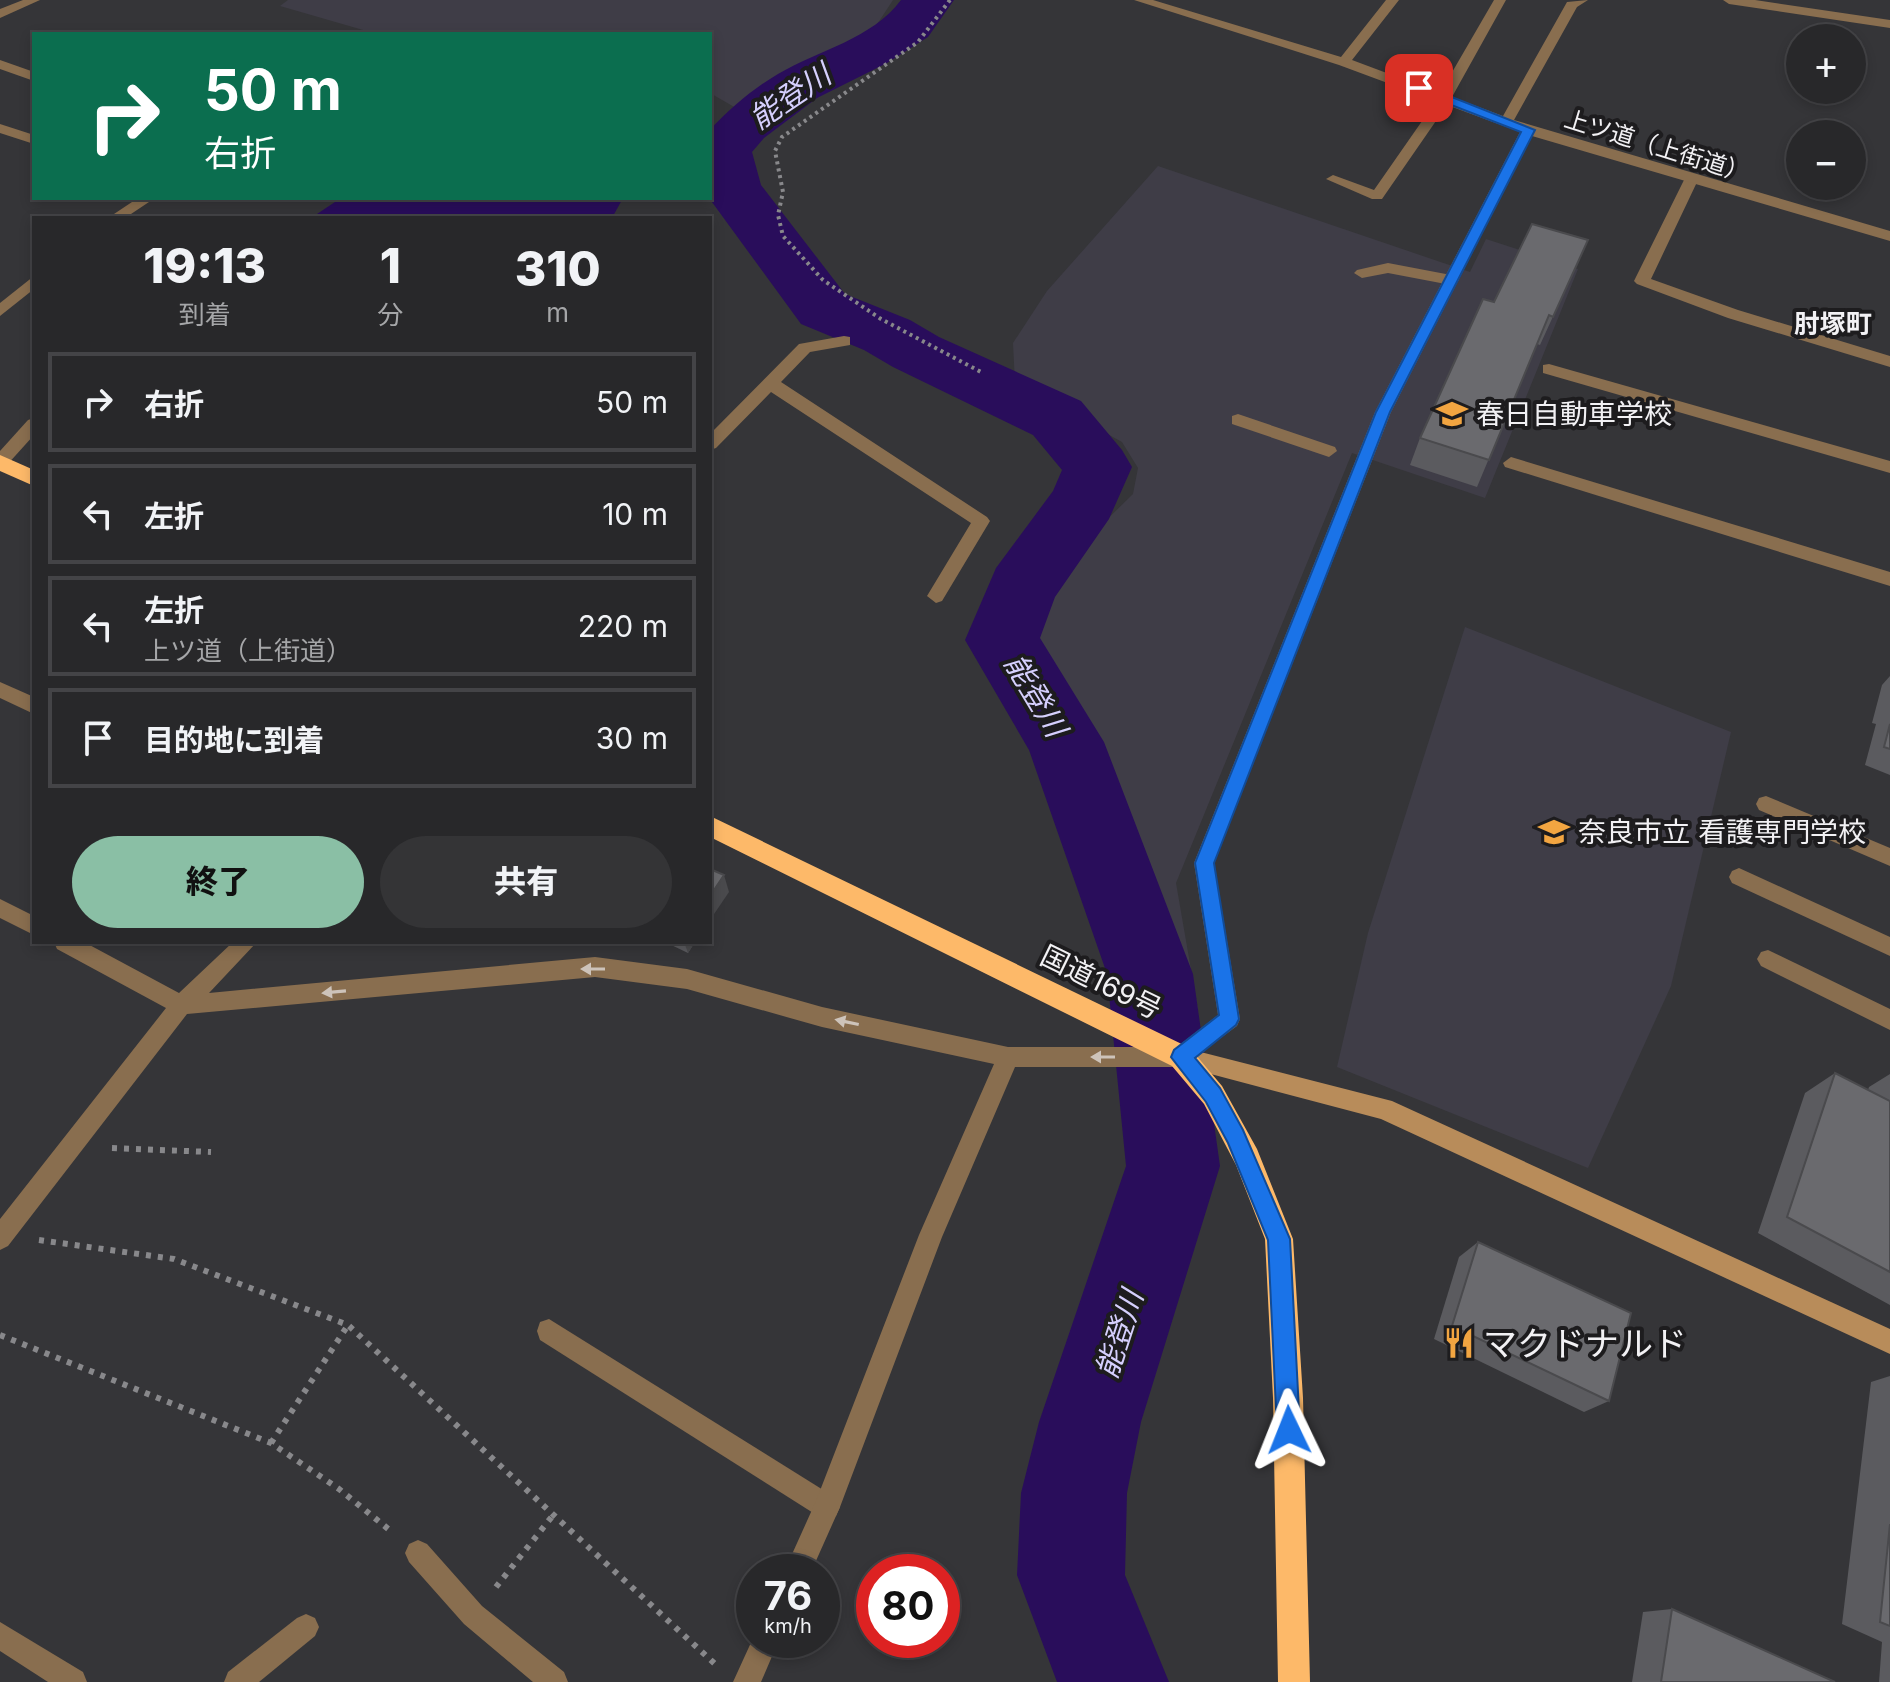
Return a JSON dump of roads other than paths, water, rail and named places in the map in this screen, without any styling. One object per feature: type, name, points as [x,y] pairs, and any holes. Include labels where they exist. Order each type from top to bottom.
[{"type":"highway","points":[[0,462],[32,478]]},
{"type":"highway","name":"国道169号","points":[[712,827],[1181,1057],[1213,1095],[1247,1158],[1279,1239],[1288,1398],[1294,1682]]},
{"type":"street","points":[[0,14],[34,0]]},
{"type":"street","name":"上ツ道（上街道）","points":[[1141,0],[1344,62],[1528,130],[1890,236]]},
{"type":"street","points":[[1344,62],[1393,0]]},
{"type":"street","points":[[1333,179],[1377,196],[1445,97],[1500,0]]},
{"type":"street","points":[[1507,121],[1572,5],[1582,0]]},
{"type":"street","points":[[1729,0],[1890,24]]},
{"type":"street","points":[[0,64],[32,76]]},
{"type":"street","points":[[0,128],[32,139]]},
{"type":"street","points":[[1181,1057],[1229,1019],[1204,863],[1383,412],[1528,130]]},
{"type":"street","points":[[1691,180],[1642,281],[1733,314],[1890,362]]},
{"type":"street","points":[[118,216],[145,200]]},
{"type":"street","points":[[1362,273],[1388,268],[1451,280]]},
{"type":"street","points":[[0,311],[32,283]]},
{"type":"street","points":[[712,442],[805,348],[844,341]]},
{"type":"street","points":[[1549,369],[1890,467]]},
{"type":"street","points":[[770,383],[981,521],[936,596]]},
{"type":"street","points":[[1238,420],[1329,451]]},
{"type":"street","points":[[0,462],[32,426]]},
{"type":"street","points":[[1511,463],[1890,579]]},
{"type":"street","points":[[0,689],[32,705]]},
{"type":"street","points":[[1766,804],[1890,857]]},
{"type":"street","points":[[1739,877],[1890,947]]},
{"type":"street","points":[[0,908],[32,925]]},
{"type":"street","points":[[68,944],[181,1005],[595,967],[687,979],[822,1017],[1008,1057],[1181,1057],[1384,1109],[1890,1342]]},
{"type":"street","points":[[1,1237],[181,1005],[245,944]]},
{"type":"street","points":[[1768,959],[1890,1020]]},
{"type":"street","points":[[805,1554],[827,1507],[931,1235],[1008,1057]]},
{"type":"street","points":[[549,1331],[827,1507]]},
{"type":"street","points":[[418,1553],[473,1615],[554,1682]]},
{"type":"street","points":[[238,1682],[306,1627]]},
{"type":"street","points":[[0,1635],[73,1682]]},
{"type":"street","points":[[735,1677],[751,1658]]},
{"type":"waterway","name":"能登川","points":[[928,0],[909,26],[868,52],[797,86],[744,126],[723,150],[732,188],[823,309],[887,335],[916,352],[1057,418],[1098,467],[1084,501],[1022,588],[1002,640],[1065,742],[1150,974],[1173,1166],[1090,1422],[1074,1493],[1071,1575],[1113,1682]]},
{"type":"place","name":"春日自動車学校","points":[[1452,414]]},
{"type":"place","name":"奈良市立 看護専門学校","points":[[1554,832]]},
{"type":"place","name":"マクドナルド","points":[[1459,1343]]},
{"type":"district","name":"肘塚町","points":[[1833,323]]}]
